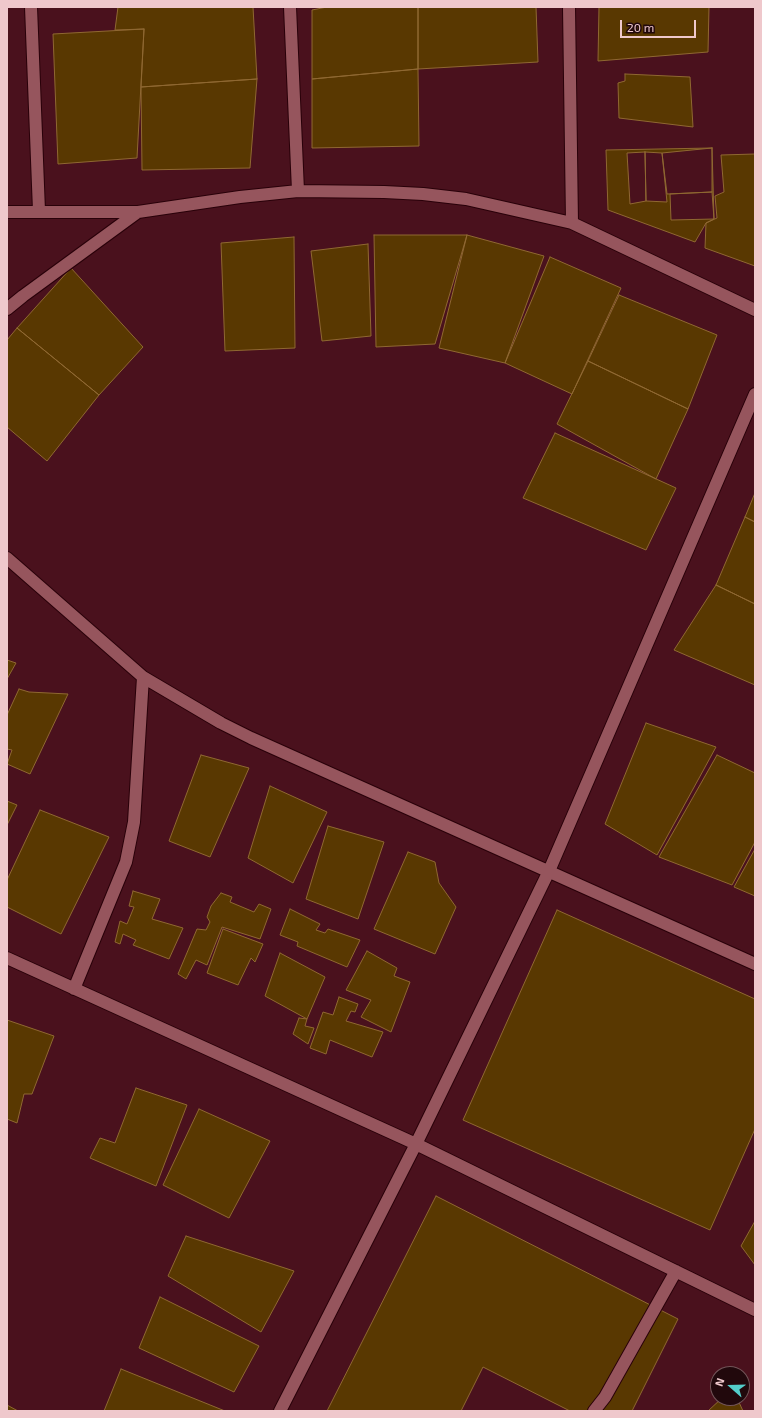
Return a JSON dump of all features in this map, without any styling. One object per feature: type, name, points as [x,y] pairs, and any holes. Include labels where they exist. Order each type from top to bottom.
[{"type":"street","points":[[32,7],[39,211]]},
{"type":"street","points":[[290,7],[298,191]]},
{"type":"street","points":[[569,7],[572,223]]},
{"type":"street","points":[[7,212],[138,212],[240,197],[298,191],[384,192],[466,199],[572,223],[755,310]]},
{"type":"street","points":[[7,309],[22,296],[138,212]]},
{"type":"street","points":[[280,1411],[416,1144],[549,871],[755,394]]},
{"type":"street","points":[[7,558],[143,677],[221,723],[251,738],[755,964]]},
{"type":"street","points":[[74,989],[128,855],[134,822],[143,677]]},
{"type":"street","points":[[7,958],[416,1144],[755,1310]]},
{"type":"street","points":[[594,1411],[605,1397],[676,1271]]},
{"type":"building","points":[[118,7],[253,7],[257,79],[141,87],[144,29],[115,30]]},
{"type":"building","points":[[327,7],[418,7],[418,69],[312,79],[312,10]]},
{"type":"building","points":[[418,7],[536,7],[538,62],[418,69]]},
{"type":"building","points":[[599,7],[709,7],[708,52],[598,61]]},
{"type":"building","points":[[144,29],[137,158],[58,164],[53,34]]},
{"type":"building","points":[[418,69],[419,146],[312,148],[312,79]]},
{"type":"building","points":[[625,74],[690,77],[693,127],[619,118],[618,83],[625,81]]},
{"type":"building","points":[[257,79],[250,168],[142,170],[141,87]]},
{"type":"building","points":[[712,148],[712,192],[667,194],[662,153]]},
{"type":"building","points":[[712,148],[714,219],[706,223],[695,242],[608,210],[606,150]]},
{"type":"building","points":[[645,152],[662,153],[667,202],[646,201]]},
{"type":"building","points":[[645,152],[646,201],[630,204],[627,153]]},
{"type":"building","points":[[755,154],[755,266],[705,248],[706,223],[717,218],[715,196],[724,192],[721,155]]},
{"type":"building","points":[[712,192],[714,219],[671,220],[670,194]]},
{"type":"building","points":[[374,235],[467,235],[435,344],[376,347]]},
{"type":"building","points":[[467,235],[544,256],[505,363],[439,348]]},
{"type":"building","points":[[294,237],[295,348],[225,351],[221,243]]},
{"type":"building","points":[[368,244],[371,336],[322,341],[311,251]]},
{"type":"building","points":[[550,257],[621,288],[572,394],[505,363]]},
{"type":"building","points":[[71,268],[143,347],[99,395],[17,328]]},
{"type":"building","points":[[619,295],[717,335],[688,409],[588,361]]},
{"type":"building","points":[[17,328],[99,395],[47,461],[7,427],[7,340]]},
{"type":"building","points":[[588,361],[688,409],[656,479],[557,424]]},
{"type":"building","points":[[555,433],[676,488],[646,550],[523,498]]},
{"type":"building","points":[[755,493],[755,522],[745,517]]},
{"type":"building","points":[[745,517],[755,522],[755,604],[716,585]]},
{"type":"building","points":[[716,585],[755,604],[755,685],[674,650]]},
{"type":"building","points":[[7,660],[16,663],[7,679]]},
{"type":"building","points":[[19,689],[29,692],[68,694],[30,774],[7,764],[12,750],[7,749],[7,715]]},
{"type":"building","points":[[646,723],[716,747],[657,855],[605,824]]},
{"type":"building","points":[[201,755],[249,768],[210,857],[169,841]]},
{"type":"building","points":[[717,755],[755,773],[755,842],[732,885],[659,857]]},
{"type":"building","points":[[270,786],[327,812],[293,883],[248,858]]},
{"type":"building","points":[[7,801],[17,805],[7,825]]},
{"type":"building","points":[[40,810],[109,837],[61,934],[7,907],[7,880]]},
{"type":"building","points":[[328,826],[384,842],[358,919],[306,899]]},
{"type":"building","points":[[755,849],[755,896],[734,887]]},
{"type":"building","points":[[408,852],[435,862],[439,883],[456,907],[435,954],[374,929]]},
{"type":"building","points":[[133,891],[160,899],[152,919],[183,928],[169,959],[133,945],[136,940],[123,934],[120,944],[115,942],[120,921],[127,924],[134,907],[129,906]]},
{"type":"building","points":[[221,893],[232,897],[230,902],[254,912],[259,904],[271,909],[260,939],[222,927],[207,965],[196,960],[186,979],[178,974],[197,929],[206,930],[210,922],[207,917],[211,906]]},
{"type":"building","points":[[290,909],[320,924],[316,930],[325,933],[328,929],[360,940],[347,967],[297,946],[298,942],[280,935]]},
{"type":"building","points":[[557,910],[755,999],[755,1129],[710,1230],[463,1120]]},
{"type":"building","points":[[223,929],[263,944],[255,962],[251,958],[238,985],[207,973]]},
{"type":"building","points":[[367,951],[397,968],[394,976],[410,982],[391,1032],[361,1017],[371,1000],[346,990]]},
{"type":"building","points":[[280,953],[325,977],[307,1019],[265,996]]},
{"type":"building","points":[[339,997],[358,1004],[355,1012],[351,1011],[346,1021],[383,1032],[372,1057],[330,1040],[326,1054],[310,1048],[323,1012],[333,1015]]},
{"type":"building","points":[[299,1018],[307,1019],[305,1026],[314,1028],[308,1044],[293,1034]]},
{"type":"building","points":[[7,1020],[54,1036],[32,1094],[24,1094],[17,1123],[7,1119]]},
{"type":"building","points":[[136,1088],[187,1105],[156,1186],[90,1158],[100,1138],[115,1143]]},
{"type":"building","points":[[199,1109],[270,1141],[229,1218],[163,1185]]},
{"type":"building","points":[[436,1196],[678,1319],[632,1411],[570,1411],[483,1367],[461,1411],[327,1411]]},
{"type":"building","points":[[755,1221],[755,1265],[741,1246]]},
{"type":"building","points":[[186,1236],[294,1271],[261,1332],[168,1276]]},
{"type":"building","points":[[160,1297],[259,1346],[234,1392],[139,1348]]},
{"type":"building","points":[[121,1369],[225,1411],[104,1411]]},
{"type":"building","points":[[7,1405],[18,1411],[7,1411]]},
{"type":"building","points":[[713,1406],[741,1406],[743,1411],[708,1411]]}]
